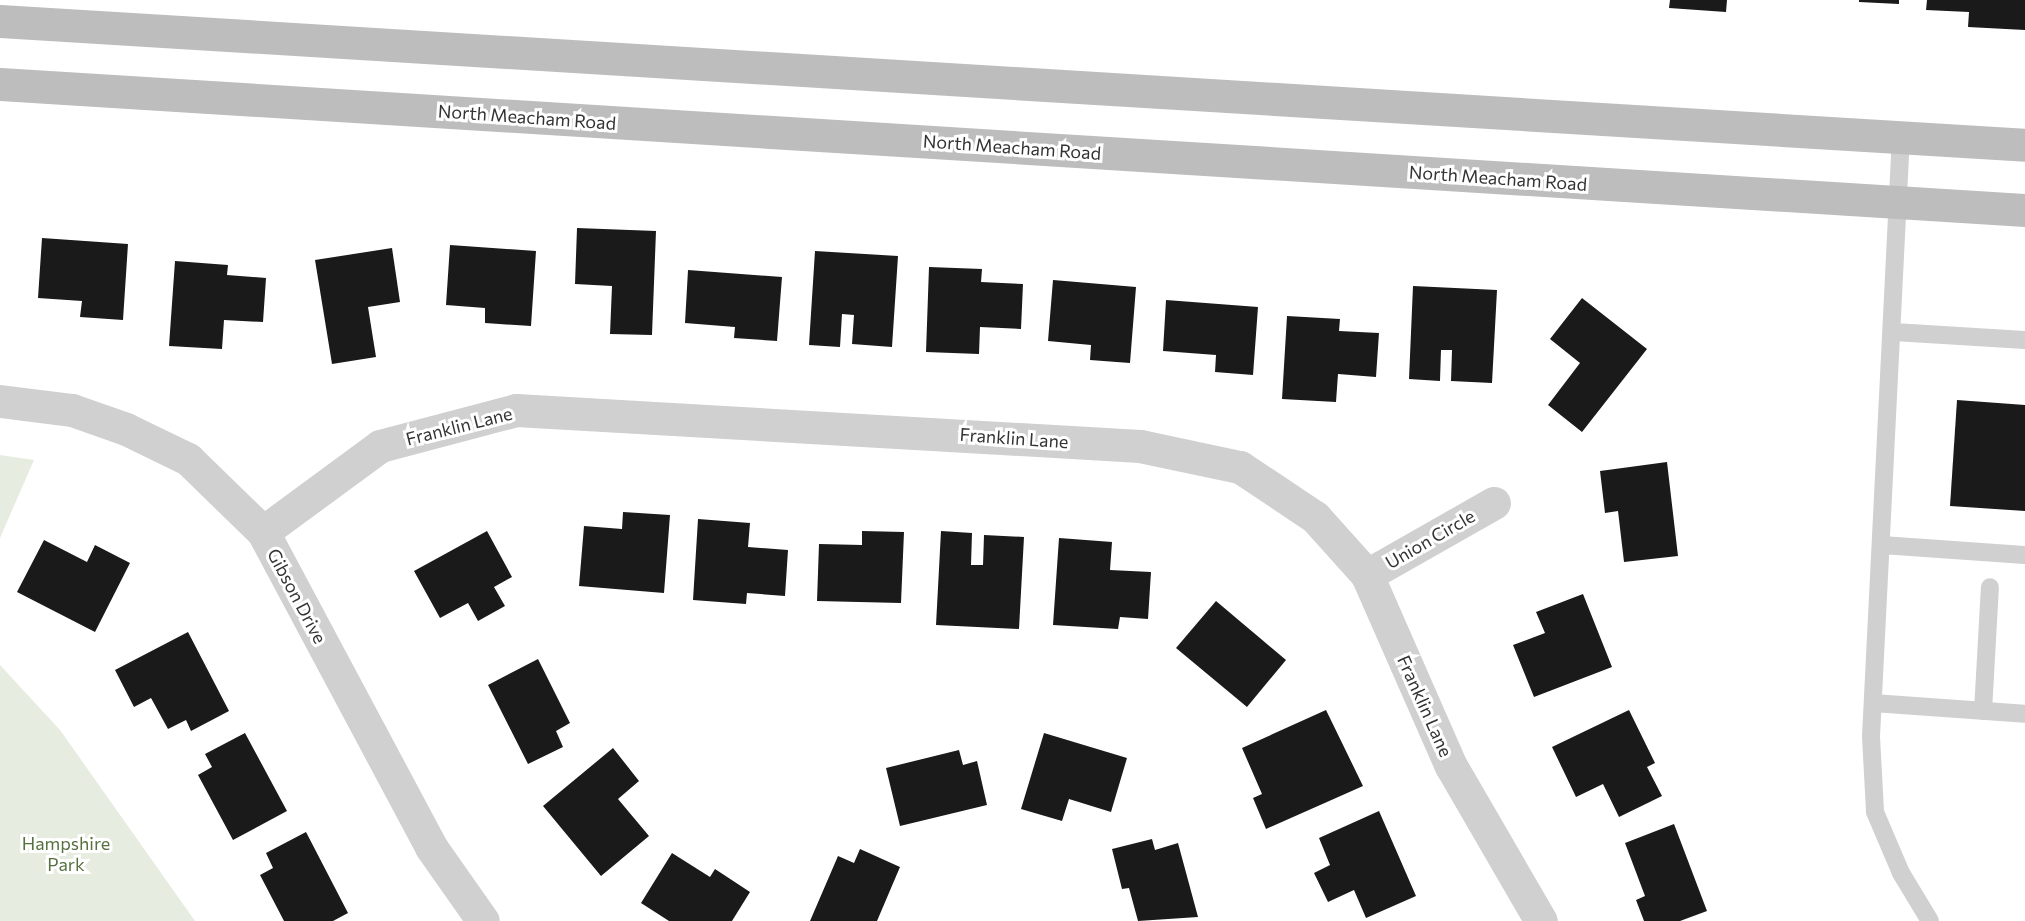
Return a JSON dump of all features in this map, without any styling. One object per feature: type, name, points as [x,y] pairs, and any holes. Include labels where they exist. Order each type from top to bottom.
[{"type":"main road","points":[[0,21],[2025,145]]},
{"type":"main road","name":"North Meacham Road","points":[[0,84],[2025,210]]},
{"type":"street","name":"Gibson Drive","points":[[0,401],[72,410],[126,429],[188,459],[263,532],[430,848],[483,921]]},
{"type":"street","name":"Franklin Lane","points":[[263,532],[380,446],[516,410],[617,413],[1140,447],[1240,467],[1315,517],[1367,575],[1451,765],[1541,921]]},
{"type":"street","name":"Union Circle","points":[[1367,575],[1494,502]]},
{"type":"lane","points":[[1901,136],[1894,332],[1870,737],[1875,812],[1901,873],[1930,921]]},
{"type":"lane","points":[[1894,332],[2025,340]]},
{"type":"lane","points":[[1882,545],[2025,555]]},
{"type":"lane","points":[[1983,711],[1990,587]]},
{"type":"lane","points":[[1873,703],[2025,714]]},
{"type":"green space","points":[[0,455],[34,460],[0,538]]},
{"type":"green space","name":"Hampshire Park","points":[[0,665],[60,730],[195,921],[0,921]]},
{"type":"building","points":[[1670,0],[1727,0],[1726,12],[1669,8]]},
{"type":"building","points":[[1859,0],[1899,0],[1899,4],[1859,2]]},
{"type":"building","points":[[1927,0],[2025,0],[2025,30],[1968,27],[1969,12],[1926,10]]},
{"type":"building","points":[[577,228],[656,231],[652,335],[610,334],[612,286],[575,284]]},
{"type":"building","points":[[42,238],[128,244],[123,320],[80,317],[82,301],[38,298]]},
{"type":"building","points":[[450,245],[536,251],[531,326],[485,323],[485,308],[446,305]]},
{"type":"building","points":[[392,248],[400,302],[368,307],[376,357],[332,364],[315,260]]},
{"type":"building","points":[[815,251],[898,256],[892,347],[852,344],[854,315],[842,314],[840,347],[809,345]]},
{"type":"building","points":[[175,261],[228,265],[227,275],[266,278],[263,322],[224,320],[222,349],[169,346]]},
{"type":"building","points":[[929,267],[982,269],[981,282],[1023,284],[1021,329],[980,327],[979,354],[926,352]]},
{"type":"building","points":[[688,270],[782,277],[777,341],[734,338],[735,327],[685,323]]},
{"type":"building","points":[[1053,280],[1136,287],[1130,363],[1090,360],[1091,345],[1048,341]]},
{"type":"building","points":[[1413,286],[1497,290],[1492,383],[1451,381],[1452,350],[1441,350],[1440,381],[1409,379]]},
{"type":"building","points":[[1582,298],[1647,349],[1582,432],[1548,405],[1580,363],[1550,339]]},
{"type":"building","points":[[1166,300],[1258,307],[1253,375],[1215,372],[1216,355],[1163,351]]},
{"type":"building","points":[[1287,316],[1340,319],[1339,331],[1379,333],[1376,377],[1338,374],[1336,402],[1282,399]]},
{"type":"building","points":[[1957,400],[2025,405],[2025,511],[1950,506]]},
{"type":"building","points":[[1667,462],[1678,556],[1624,562],[1618,511],[1605,513],[1600,471]]},
{"type":"building","points":[[623,512],[670,515],[664,593],[579,586],[584,526],[622,529]]},
{"type":"building","points":[[698,519],[750,523],[748,547],[788,550],[785,596],[747,593],[746,604],[693,600]]},
{"type":"building","points":[[487,531],[512,577],[494,587],[505,606],[478,621],[468,603],[440,618],[414,571]]},
{"type":"building","points":[[862,531],[904,532],[901,603],[817,601],[819,544],[862,545]]},
{"type":"building","points":[[941,531],[972,533],[971,565],[983,565],[984,535],[1024,537],[1019,629],[936,625]]},
{"type":"building","points":[[1059,538],[1112,542],[1110,570],[1151,572],[1148,619],[1120,617],[1118,629],[1053,625]]},
{"type":"building","points":[[44,540],[87,562],[95,545],[130,563],[95,632],[17,592]]},
{"type":"building","points":[[1583,594],[1612,667],[1534,697],[1513,645],[1545,633],[1536,612]]},
{"type":"building","points":[[1216,601],[1286,660],[1247,707],[1176,648]]},
{"type":"building","points":[[188,632],[229,711],[191,731],[186,720],[168,729],[151,698],[134,707],[115,670]]},
{"type":"building","points":[[538,659],[570,723],[556,731],[563,747],[528,764],[488,685]]},
{"type":"building","points":[[1326,710],[1363,786],[1266,829],[1253,798],[1262,794],[1242,748]]},
{"type":"building","points":[[1629,710],[1655,763],[1647,767],[1662,796],[1619,817],[1603,784],[1576,797],[1552,747]]},
{"type":"building","points":[[245,733],[287,811],[233,840],[198,775],[212,767],[205,754]]},
{"type":"building","points":[[1044,733],[1127,758],[1111,812],[1069,799],[1062,821],[1021,809]]},
{"type":"building","points":[[613,748],[639,781],[618,799],[649,836],[601,876],[543,806]]},
{"type":"building","points":[[959,750],[963,765],[977,761],[987,805],[900,826],[886,768]]},
{"type":"building","points":[[1379,811],[1416,896],[1366,918],[1354,890],[1328,902],[1314,873],[1330,865],[1319,838]]},
{"type":"building","points":[[1674,824],[1707,911],[1680,921],[1644,921],[1636,900],[1645,896],[1625,843]]},
{"type":"building","points":[[306,832],[348,913],[333,921],[284,921],[260,875],[273,868],[266,853]]},
{"type":"building","points":[[1152,839],[1155,850],[1178,843],[1198,917],[1138,921],[1129,888],[1122,889],[1112,849]]},
{"type":"building","points":[[860,849],[900,867],[877,921],[810,921],[838,856],[854,863]]},
{"type":"building","points":[[672,853],[710,877],[715,869],[750,892],[732,921],[669,921],[641,903]]}]
